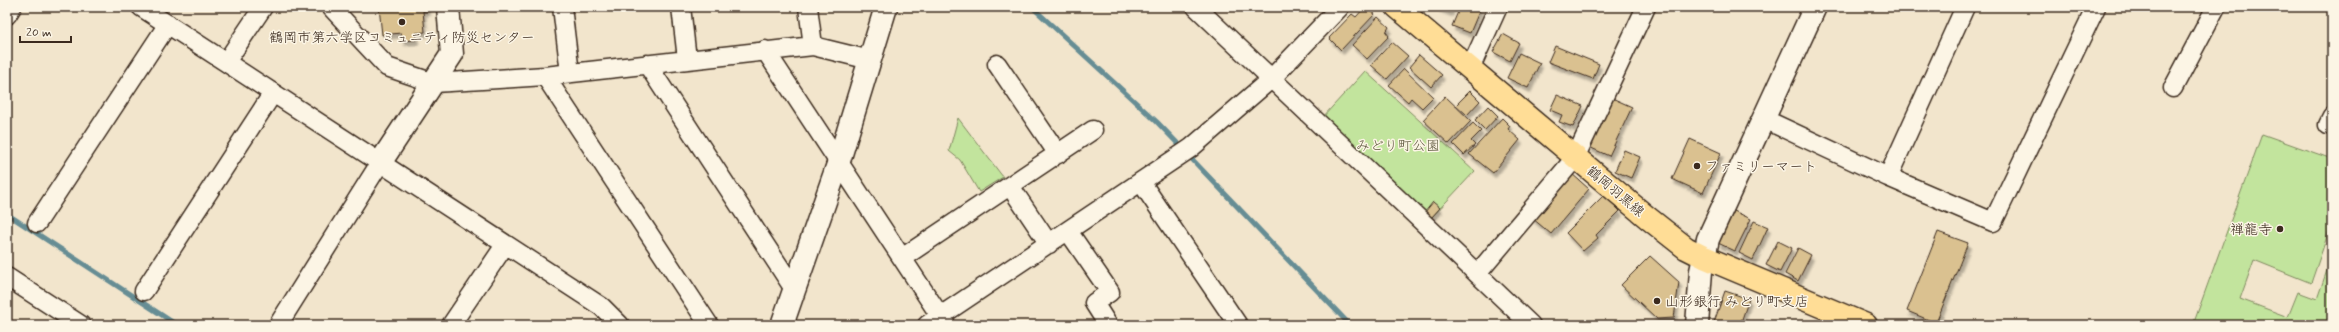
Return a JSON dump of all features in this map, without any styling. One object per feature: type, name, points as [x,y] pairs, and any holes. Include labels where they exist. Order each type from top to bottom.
[{"type":"main road","name":"鶴岡羽黒線","points":[[1397,7],[1575,158],[1686,248],[1866,325]]},
{"type":"street","points":[[7,14],[12,7]]},
{"type":"street","points":[[141,7],[505,245],[613,322]]},
{"type":"street","points":[[226,62],[263,7]]},
{"type":"street","points":[[331,7],[387,67],[434,83],[545,76],[765,50],[813,46],[870,60]]},
{"type":"street","points":[[278,325],[380,163],[452,54],[448,7]]},
{"type":"street","points":[[562,7],[570,73]]},
{"type":"street","points":[[681,7],[687,59]]},
{"type":"street","points":[[808,7],[813,46]]},
{"type":"street","points":[[782,325],[838,164],[886,7]]},
{"type":"street","points":[[1196,7],[1531,325]]},
{"type":"street","points":[[765,50],[838,164],[902,258],[938,322],[1190,148],[1271,79],[1340,7]]},
{"type":"street","points":[[1470,69],[1498,7]]},
{"type":"street","points":[[1477,274],[1575,158],[1646,7]]},
{"type":"street","points":[[1696,325],[1704,257],[1708,239],[1815,7]]},
{"type":"street","points":[[1888,177],[1966,7]]},
{"type":"street","points":[[1764,119],[1888,177],[1993,222],[2096,7]]},
{"type":"street","points":[[2173,88],[2216,7]]},
{"type":"street","points":[[37,223],[168,24]]},
{"type":"street","points":[[646,64],[794,288]]},
{"type":"street","points":[[997,64],[1058,154]]},
{"type":"street","points":[[545,76],[709,325]]},
{"type":"street","points":[[144,291],[273,93]]},
{"type":"street","points":[[902,258],[1093,130]]},
{"type":"street","points":[[1141,182],[1238,325]]},
{"type":"street","points":[[1010,186],[1049,244]]},
{"type":"street","points":[[1068,231],[1110,292],[1094,303],[1108,325]]},
{"type":"street","points":[[451,325],[505,245]]},
{"type":"street","points":[[7,277],[81,325]]},
{"type":"green space","name":"みどり町公園","points":[[1365,71],[1475,171],[1431,218],[1322,118]]},
{"type":"green space","points":[[958,118],[1003,177],[979,192],[960,160],[949,151]]},
{"type":"green space","name":"禅龍寺","points":[[2262,134],[2332,159],[2332,222],[2311,283],[2254,260],[2240,299],[2288,317],[2298,292],[2317,299],[2332,256],[2332,325],[2193,325]]},
{"type":"building","name":"鶴岡市第六学区コミュニティ防災センター","points":[[379,7],[428,7],[428,11],[423,11],[425,32],[415,33],[416,40],[402,41],[401,33],[382,35]]},
{"type":"building","points":[[1365,7],[1375,14],[1341,50],[1329,38],[1352,14],[1356,17]]},
{"type":"building","points":[[1437,7],[1452,7],[1450,12]]},
{"type":"building","points":[[1460,7],[1481,7],[1470,33],[1452,26]]},
{"type":"building","points":[[1378,17],[1389,27],[1386,32],[1389,36],[1367,59],[1352,45]]},
{"type":"building","points":[[1503,34],[1519,43],[1510,61],[1493,52]]},
{"type":"building","points":[[1392,42],[1408,56],[1387,79],[1371,65]]},
{"type":"building","points":[[1555,46],[1599,64],[1593,79],[1548,62]]},
{"type":"building","points":[[1519,53],[1540,63],[1528,88],[1507,78]]},
{"type":"building","points":[[1419,55],[1442,75],[1431,87],[1409,67]]},
{"type":"building","points":[[1404,69],[1433,97],[1422,108],[1411,98],[1408,102],[1389,85]]},
{"type":"building","points":[[1470,91],[1480,101],[1467,115],[1456,105]]},
{"type":"building","points":[[1557,95],[1583,106],[1573,127],[1559,122],[1562,115],[1550,110]]},
{"type":"building","points":[[1445,96],[1471,121],[1449,144],[1423,120]]},
{"type":"building","points":[[1612,98],[1632,107],[1609,156],[1589,147]]},
{"type":"building","points":[[1488,106],[1498,116],[1485,130],[1475,120]]},
{"type":"building","points":[[1502,118],[1510,126],[1508,129],[1520,140],[1493,173],[1469,154]]},
{"type":"building","points":[[1473,123],[1481,131],[1471,141],[1475,145],[1464,155],[1453,144]]},
{"type":"building","name":"ファミリーマート","points":[[1690,139],[1721,153],[1703,193],[1672,179]]},
{"type":"building","points":[[1624,150],[1640,157],[1631,178],[1615,171]]},
{"type":"building","points":[[1571,173],[1589,189],[1551,234],[1532,218]]},
{"type":"building","points":[[1604,195],[1620,211],[1596,235],[1598,238],[1583,251],[1566,233]]},
{"type":"building","points":[[1433,202],[1440,208],[1431,218],[1425,212]]},
{"type":"building","points":[[1734,211],[1751,219],[1735,251],[1718,243]]},
{"type":"building","points":[[1754,221],[1768,227],[1753,260],[1739,253]]},
{"type":"building","points":[[1938,232],[1968,243],[1936,323],[1907,311]]},
{"type":"building","points":[[1778,241],[1792,248],[1780,272],[1766,265]]},
{"type":"building","points":[[1798,248],[1811,255],[1798,281],[1785,274]]},
{"type":"building","name":"山形銀行 みどり町支店","points":[[1650,256],[1679,282],[1674,318],[1657,319],[1621,285]]},
{"type":"building","points":[[1725,291],[1749,299],[1740,325],[1713,325]]},
{"type":"waterway","points":[[1032,7],[1157,122],[1183,149]]},
{"type":"waterway","points":[[1188,155],[1350,325]]},
{"type":"waterway","points":[[7,214],[177,325]]},
{"type":"place","name":"鶴岡市第六学区コミュニティ防災センター","points":[[402,22]]},
{"type":"place","name":"ファミリーマート","points":[[1697,166]]},
{"type":"place","name":"禅龍寺","points":[[2280,229]]},
{"type":"place","name":"山形銀行 みどり町支店","points":[[1657,301]]}]
